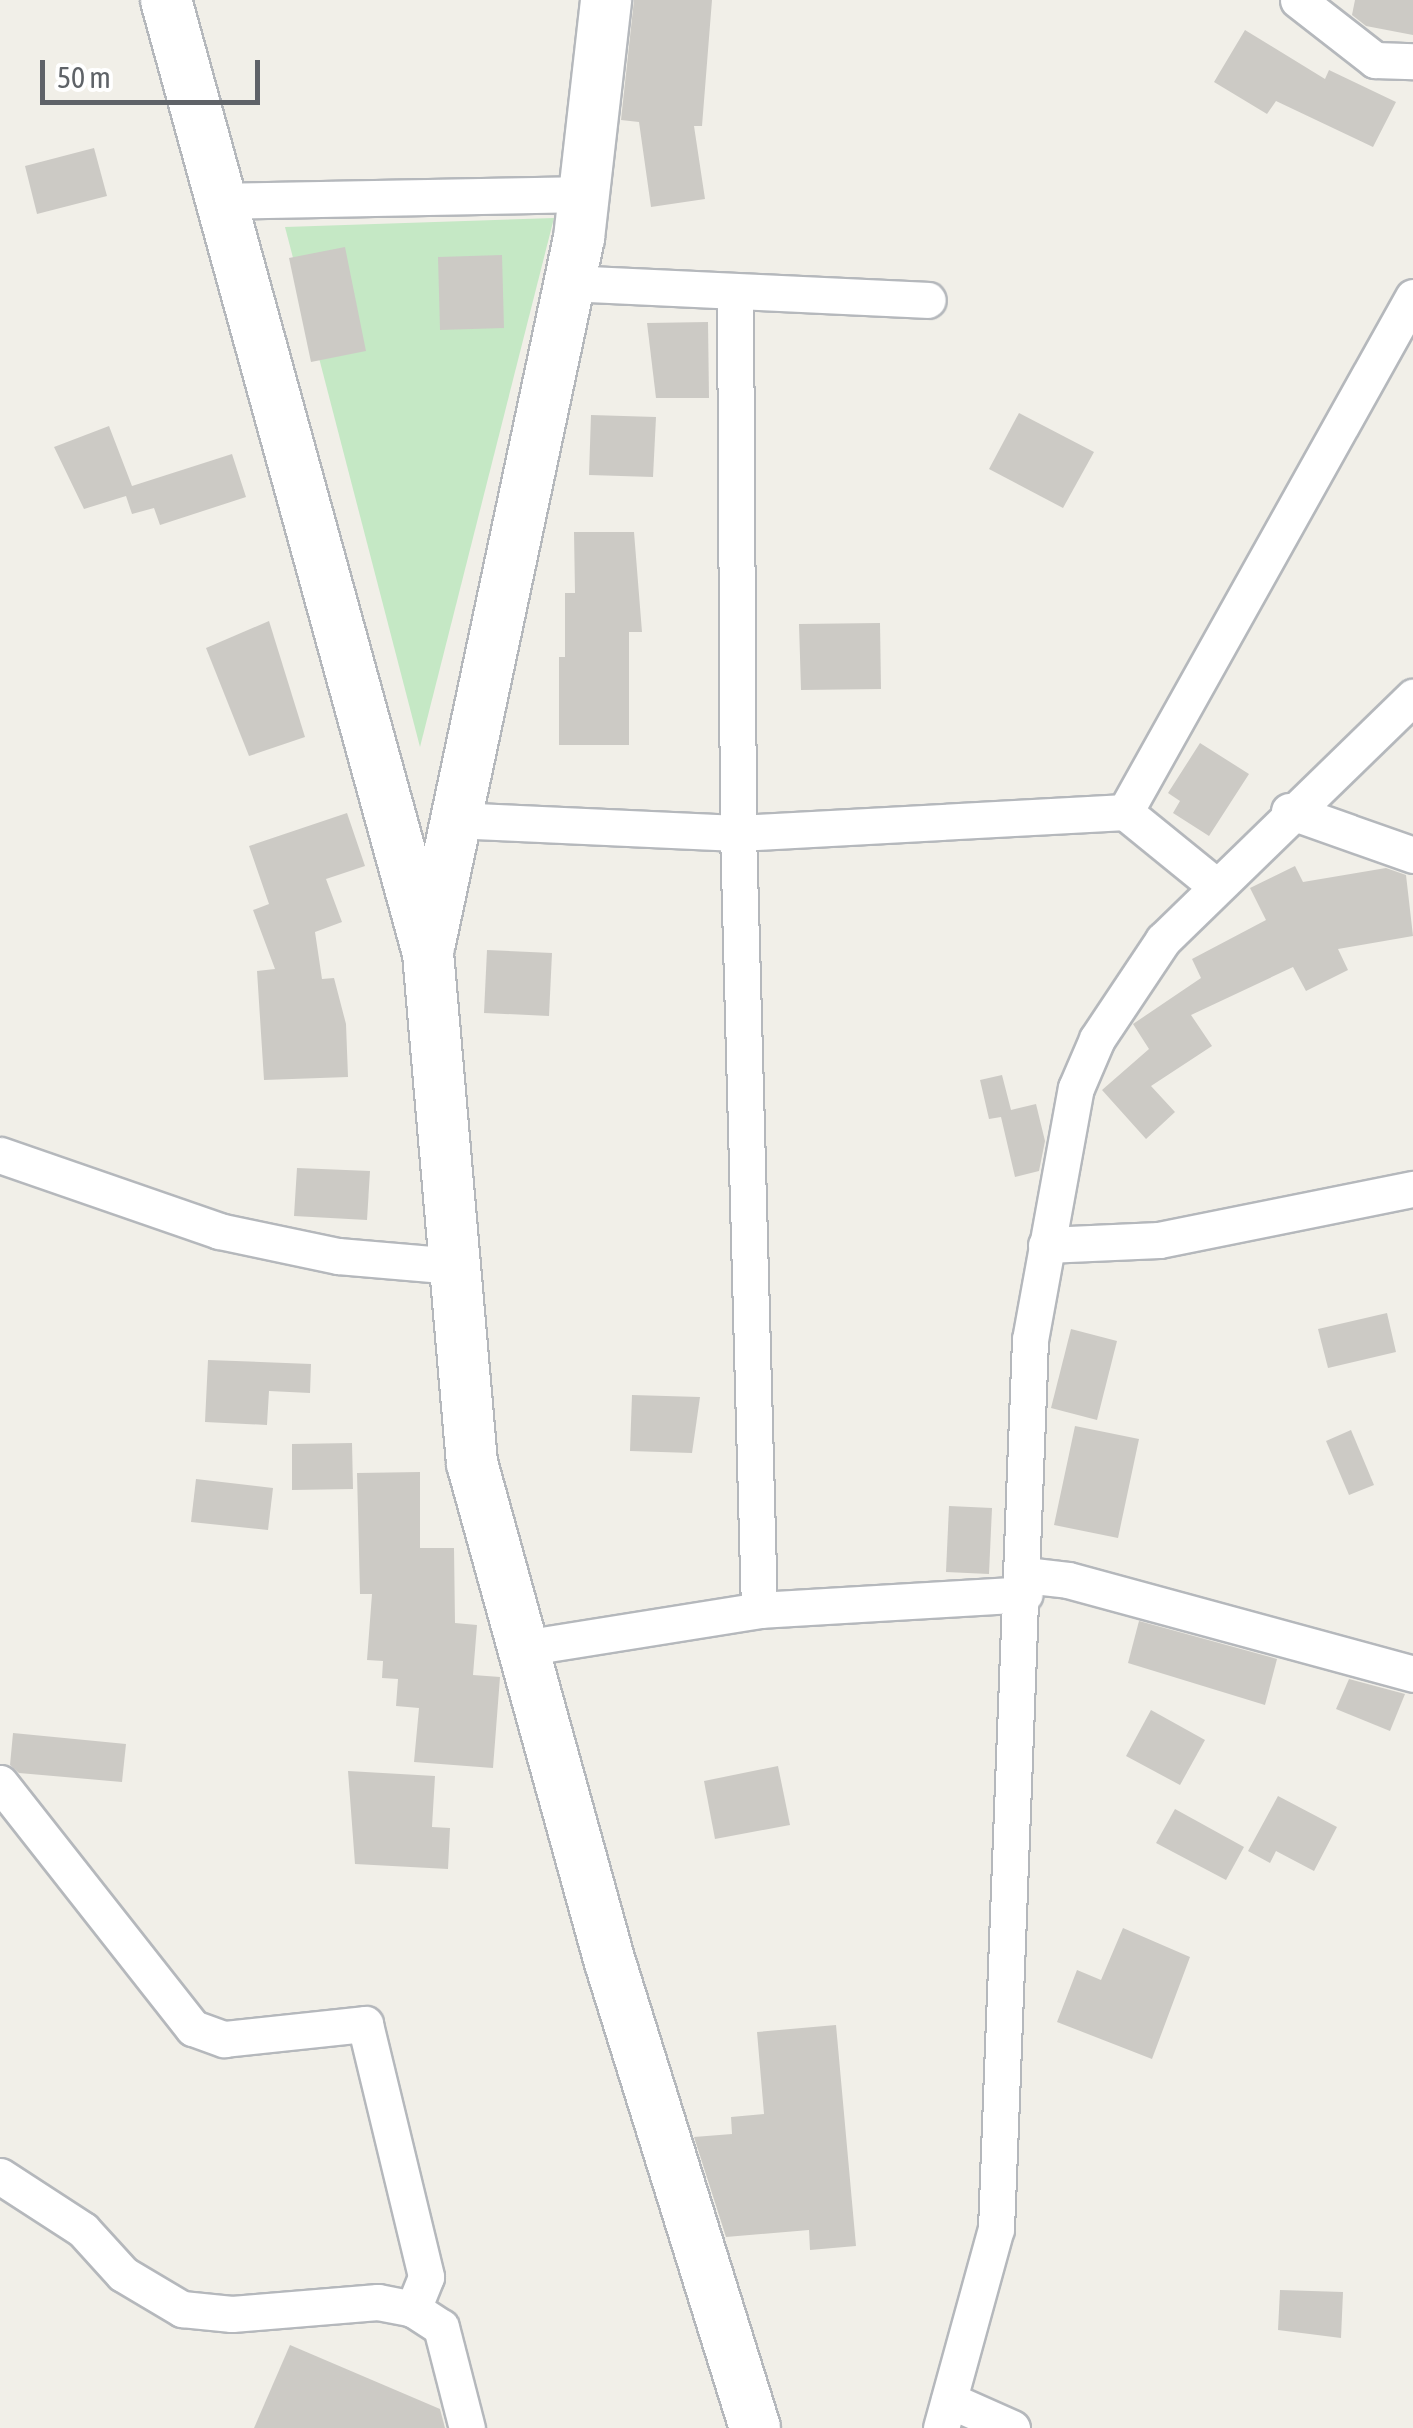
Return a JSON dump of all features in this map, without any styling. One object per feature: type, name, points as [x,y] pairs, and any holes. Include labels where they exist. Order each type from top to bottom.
[{"type":"street","points":[[166,0],[218,201],[428,952],[472,1462],[609,1959],[755,2428]]},
{"type":"street","points":[[428,952],[569,283],[584,194],[606,0]]},
{"type":"street","points":[[1298,0],[1375,60],[1413,60]]},
{"type":"street","points":[[218,201],[584,194]]},
{"type":"street","points":[[569,283],[734,295],[928,300]]},
{"type":"street","points":[[734,295],[738,833],[759,1610]]},
{"type":"street","points":[[1125,812],[1413,297]]},
{"type":"street","points":[[1012,2428],[945,2414],[996,2229],[1025,1584],[1030,1340],[1076,1088],[1097,1039],[1163,940],[1289,812],[1413,697]]},
{"type":"street","points":[[454,820],[738,833],[1125,812],[1216,886]]},
{"type":"street","points":[[1289,812],[1413,855]]},
{"type":"street","points":[[0,1155],[219,1231],[338,1256],[455,1266]]},
{"type":"street","points":[[1046,1245],[1159,1240],[1413,1190]]},
{"type":"street","points":[[523,1648],[759,1610],[1068,1580],[1413,1674]]},
{"type":"street","points":[[0,1783],[192,2028],[224,2039],[365,2024],[426,2276],[413,2310]]},
{"type":"street","points":[[0,2176],[83,2230],[123,2274],[182,2309],[232,2314],[378,2302],[413,2310],[440,2328],[467,2428]]},
{"type":"green space","points":[[554,218],[420,747],[285,227]]},
{"type":"building","points":[[634,0],[712,0],[702,126],[694,126],[705,199],[651,207],[639,122],[621,120]]},
{"type":"building","points":[[1355,0],[1413,0],[1413,35],[1366,26],[1352,15]]},
{"type":"building","points":[[1245,30],[1325,79],[1329,70],[1396,102],[1373,147],[1276,101],[1267,114],[1214,82]]},
{"type":"building","points":[[94,148],[107,196],[37,214],[25,166]]},
{"type":"building","points":[[345,247],[366,351],[311,362],[289,258]]},
{"type":"building","points":[[502,255],[504,328],[440,330],[438,257]]},
{"type":"building","points":[[708,322],[709,398],[656,398],[647,323]]},
{"type":"building","points":[[1019,413],[1094,452],[1063,508],[989,469]]},
{"type":"building","points":[[591,415],[656,417],[653,477],[589,475]]},
{"type":"building","points":[[109,426],[132,486],[232,454],[246,497],[160,525],[154,508],[132,514],[126,496],[84,509],[54,447]]},
{"type":"building","points":[[574,532],[634,532],[642,632],[629,632],[629,745],[559,745],[559,657],[565,657],[565,593],[575,593]]},
{"type":"building","points":[[269,621],[305,737],[249,756],[206,648]]},
{"type":"building","points":[[880,623],[881,689],[801,690],[799,624]]},
{"type":"building","points":[[1200,743],[1249,774],[1209,836],[1173,813],[1180,801],[1168,793]]},
{"type":"building","points":[[347,813],[365,866],[326,879],[342,922],[315,932],[322,979],[334,978],[346,1024],[348,1077],[264,1080],[257,971],[275,969],[253,910],[269,904],[249,846]]},
{"type":"building","points":[[1295,866],[1303,882],[1386,868],[1406,875],[1413,936],[1338,949],[1348,970],[1306,991],[1293,967],[1191,1015],[1212,1046],[1151,1086],[1175,1112],[1146,1139],[1102,1090],[1149,1049],[1133,1024],[1201,978],[1192,959],[1266,920],[1250,888]]},
{"type":"building","points":[[487,950],[552,953],[549,1016],[484,1013]]},
{"type":"building","points":[[1002,1075],[1011,1110],[1036,1104],[1045,1141],[1039,1171],[1015,1177],[1001,1117],[989,1119],[980,1080]]},
{"type":"building","points":[[297,1168],[370,1171],[367,1220],[294,1216]]},
{"type":"building","points":[[1387,1313],[1396,1352],[1328,1368],[1318,1329]]},
{"type":"building","points":[[1071,1329],[1117,1341],[1097,1420],[1051,1408]]},
{"type":"building","points":[[208,1360],[311,1364],[310,1393],[269,1391],[267,1425],[205,1422]]},
{"type":"building","points":[[632,1395],[700,1397],[692,1453],[630,1451]]},
{"type":"building","points":[[1075,1426],[1139,1439],[1118,1538],[1054,1525]]},
{"type":"building","points":[[1351,1430],[1374,1485],[1349,1495],[1326,1441]]},
{"type":"building","points":[[352,1443],[353,1489],[292,1490],[292,1444]]},
{"type":"building","points":[[420,1472],[420,1548],[454,1548],[455,1623],[477,1625],[473,1675],[500,1677],[493,1768],[414,1762],[419,1708],[396,1706],[398,1679],[382,1678],[383,1661],[367,1660],[372,1594],[360,1594],[357,1473]]},
{"type":"building","points":[[196,1479],[273,1488],[268,1530],[191,1522]]},
{"type":"building","points":[[949,1506],[992,1508],[989,1574],[946,1572]]},
{"type":"building","points":[[1139,1621],[1277,1659],[1265,1705],[1128,1663]]},
{"type":"building","points":[[1349,1679],[1405,1694],[1390,1731],[1336,1709]]},
{"type":"building","points":[[1151,1710],[1205,1740],[1180,1785],[1126,1756]]},
{"type":"building","points":[[13,1733],[126,1744],[122,1782],[19,1773],[10,1765]]},
{"type":"building","points":[[778,1766],[790,1825],[715,1839],[704,1781]]},
{"type":"building","points":[[348,1771],[435,1776],[432,1827],[450,1828],[448,1869],[355,1864]]},
{"type":"building","points":[[1278,1796],[1337,1827],[1314,1871],[1276,1851],[1270,1863],[1248,1851]]},
{"type":"building","points":[[1175,1809],[1244,1847],[1226,1880],[1156,1843]]},
{"type":"building","points":[[1123,1928],[1190,1957],[1152,2059],[1057,2022],[1077,1970],[1101,1980]]},
{"type":"building","points":[[836,2025],[856,2246],[810,2250],[809,2230],[726,2237],[694,2137],[732,2134],[731,2117],[764,2114],[757,2032]]},
{"type":"building","points":[[1280,2290],[1343,2292],[1341,2338],[1278,2330]]},
{"type":"building","points":[[290,2345],[440,2409],[445,2428],[254,2428]]}]
